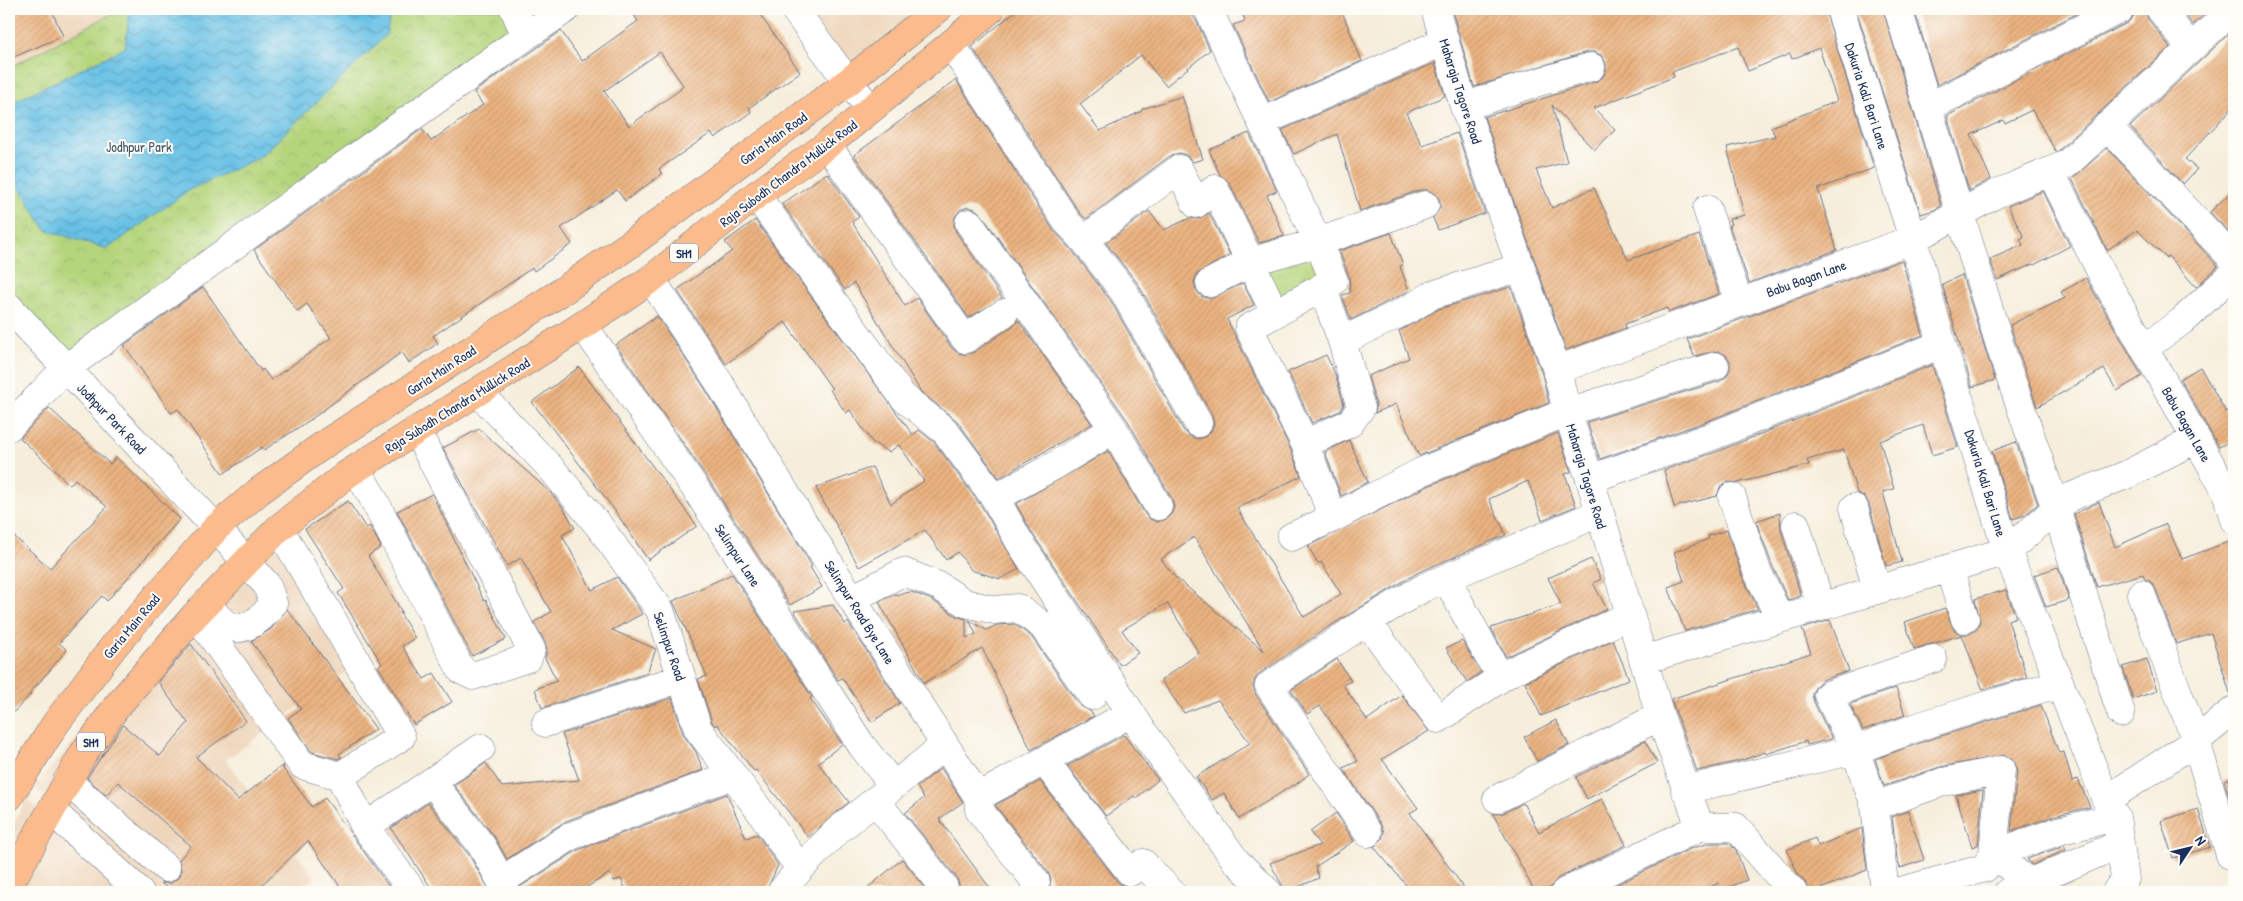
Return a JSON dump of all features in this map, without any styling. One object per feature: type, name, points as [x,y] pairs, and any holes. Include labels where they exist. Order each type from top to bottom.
[{"type":"main road","name":"Garia Main Road","points":[[9,797],[56,723],[114,646],[216,528],[258,492],[326,444],[561,292],[629,245],[848,82],[938,9]]},
{"type":"main road","name":"Raja Subodh Chandra Mullick Road","points":[[9,884],[83,754],[117,706],[201,609],[279,528],[356,469],[583,325],[651,278],[756,195],[826,145],[951,44],[991,9]]},
{"type":"street","points":[[514,9],[526,36]]},
{"type":"street","points":[[9,427],[65,369],[332,174],[566,9]]},
{"type":"street","points":[[794,9],[848,82],[871,109]]},
{"type":"street","points":[[1208,9],[1318,242],[1334,281],[1248,328],[1305,444],[1333,518]]},
{"type":"street","name":"Maharaja Tagore Road","points":[[1435,9],[1464,107],[1557,370],[1567,412],[1590,479],[1660,716],[1685,790],[1700,827]]},
{"type":"street","name":"Dakuria Kali Bari Lane","points":[[1840,9],[1913,239],[1942,344],[2007,551],[2114,821],[2125,878],[2117,890],[2118,892]]},
{"type":"street","points":[[1898,9],[2006,362],[2056,509],[2121,713]]},
{"type":"street","points":[[1929,107],[2120,9]]},
{"type":"street","points":[[2160,9],[2191,48]]},
{"type":"street","name":"Babu Bagan Lane","points":[[1557,370],[1913,239],[1998,193],[2068,164],[2233,9]]},
{"type":"street","points":[[1262,122],[1445,41]]},
{"type":"street","points":[[951,44],[1067,222],[1084,240],[1124,292],[1198,423]]},
{"type":"street","points":[[1464,107],[1528,85],[1591,67]]},
{"type":"street","points":[[2107,126],[2234,260]]},
{"type":"street","points":[[826,145],[965,339],[1004,313]]},
{"type":"street","points":[[1084,240],[1179,169],[1196,204],[1215,189],[1275,313]]},
{"type":"street","name":"Babu Bagan Lane","points":[[2050,171],[2103,276],[2226,492],[2234,520]]},
{"type":"street","points":[[756,195],[903,397],[945,431],[995,498],[1019,541],[1131,713],[1236,861],[1268,892]]},
{"type":"street","points":[[1210,283],[1250,262],[1318,242],[1425,205]]},
{"type":"street","points":[[1707,209],[1739,303]]},
{"type":"street","points":[[969,223],[1114,429],[1158,506]]},
{"type":"street","points":[[1342,341],[1411,308],[1432,295],[1521,267]]},
{"type":"street","points":[[2144,348],[2182,321],[2234,274]]},
{"type":"street","name":"Selimpur Road Bye Lane","points":[[651,278],[717,378],[803,522],[978,797],[979,810],[1036,882]]},
{"type":"street","points":[[1305,444],[1350,423],[1361,408],[1342,341],[1322,287]]},
{"type":"street","name":"Jodhpur Park Road","points":[[9,307],[65,369],[216,528],[272,594],[273,603],[269,610],[254,622],[240,628],[227,625],[201,609]]},
{"type":"street","name":"Selimpur Lane","points":[[583,325],[697,491],[862,746],[884,793],[944,887],[938,892]]},
{"type":"street","points":[[1590,479],[1710,437],[1942,344]]},
{"type":"street","points":[[1291,537],[1333,518],[1421,472],[1567,412],[1715,366]]},
{"type":"street","name":"Selimpur Road","points":[[478,392],[550,467],[599,526],[660,610],[698,729],[800,869]]},
{"type":"street","points":[[995,498],[1054,466],[1114,429]]},
{"type":"street","points":[[356,469],[372,496],[461,670],[473,676],[528,658],[531,649],[416,430]]},
{"type":"street","points":[[1643,660],[2007,551],[2070,497],[2126,475],[2196,439]]},
{"type":"street","points":[[1732,497],[1757,571],[1780,619]]},
{"type":"street","points":[[1854,508],[1877,590]]},
{"type":"street","points":[[1368,833],[1268,686],[1367,621],[1425,587],[1599,513]]},
{"type":"street","points":[[1796,526],[1820,607]]},
{"type":"street","points":[[279,528],[401,737],[340,776]]},
{"type":"street","points":[[1949,568],[1965,619]]},
{"type":"street","points":[[852,599],[903,572],[939,586],[966,603],[994,610],[1018,608],[1042,625],[1092,696]]},
{"type":"street","points":[[1446,578],[1491,661]]},
{"type":"street","points":[[2141,594],[2196,741],[2230,855]]},
{"type":"street","points":[[201,609],[302,765],[340,776],[365,828],[413,892]]},
{"type":"street","points":[[1367,621],[1438,720],[1510,672],[1630,615]]},
{"type":"street","points":[[1885,892],[1875,806],[1855,750],[1828,694],[1933,659]]},
{"type":"street","points":[[546,723],[682,678]]},
{"type":"street","points":[[1685,790],[1740,775],[1855,750],[1923,725],[2060,683]]},
{"type":"street","points":[[1993,854],[2019,888],[2114,821],[2196,741],[2234,710]]},
{"type":"street","points":[[978,797],[1131,713]]},
{"type":"street","points":[[1497,799],[1660,716]]},
{"type":"street","points":[[781,892],[800,869],[837,831],[945,745]]},
{"type":"street","points":[[365,828],[481,748]]},
{"type":"street","points":[[1044,761],[1130,872],[1143,863],[1171,892]]},
{"type":"street","points":[[1875,806],[1943,782],[2001,770],[1993,854],[1985,868],[1897,892]]},
{"type":"street","points":[[432,782],[482,846],[501,881],[571,836],[733,775]]},
{"type":"street","points":[[67,781],[166,868]]},
{"type":"street","points":[[51,810],[140,892]]},
{"type":"street","points":[[1993,854],[2062,830],[2114,821]]},
{"type":"street","points":[[1565,892],[1700,827],[1736,827],[1793,892]]},
{"type":"shaded area","points":[[9,9],[121,9],[9,68]]},
{"type":"shaded area","points":[[805,9],[948,9],[863,89]]},
{"type":"shaded area","points":[[274,543],[352,668],[226,760],[315,878],[297,892],[152,892],[34,787],[192,602]]},
{"type":"shaded area","points":[[27,799],[131,892],[9,892],[9,831]]},
{"type":"green space","name":"Jodhpur Park","points":[[121,9],[505,9],[517,35],[65,361],[9,299],[9,68]]},
{"type":"green space","points":[[1317,246],[1331,279],[1278,309],[1258,270]]},
{"type":"water","points":[[139,9],[392,9],[386,35],[260,157],[189,190],[107,249],[46,230],[9,171],[9,104],[125,48],[129,16]]},
{"type":"building","points":[[9,9],[51,9],[63,36],[9,59]]},
{"type":"building","points":[[630,9],[756,9],[800,72],[749,108],[751,112],[715,138],[711,133],[659,169],[662,174],[625,201],[617,190],[561,228],[572,244],[534,271],[532,268],[433,336],[438,343],[409,363],[402,352],[310,420],[264,450],[262,447],[223,474],[178,409],[171,413],[124,345],[203,287],[261,371],[263,369],[271,380],[331,338],[307,304],[297,311],[254,250],[422,129],[431,141],[483,105],[474,92],[561,31],[582,61],[638,21]],"holes":[[[660,52],[683,85],[681,89],[629,126],[604,91]]]},
{"type":"building","points":[[1018,9],[1187,9],[1196,20],[1210,50],[1166,86],[1141,55],[1080,104],[1100,131],[1142,111],[1142,109],[1182,96],[1203,159],[1193,162],[1186,155],[1179,153],[1170,156],[1086,219],[1079,212],[972,47]]},
{"type":"building","points":[[1241,9],[1341,9],[1362,61],[1269,102],[1233,25],[1245,21]]},
{"type":"building","points":[[1471,9],[1825,9],[1874,168],[1818,189],[1837,250],[1749,283],[1729,225],[1731,224],[1729,219],[1744,215],[1727,147],[1775,136],[1771,127],[1837,101],[1819,48],[1792,59],[1790,54],[1748,71],[1738,47],[1672,72],[1674,77],[1594,108],[1615,130],[1594,150],[1552,105],[1567,162],[1536,170],[1552,208],[1594,188],[1628,260],[1699,235],[1719,294],[1669,312],[1667,308],[1625,324],[1626,328],[1566,350],[1484,117],[1595,82],[1603,77],[1606,63],[1601,55],[1587,52],[1474,87],[1453,14]]},
{"type":"building","points":[[1856,9],[1883,9],[1941,206],[1934,210],[1921,214]]},
{"type":"building","points":[[1914,9],[2086,9],[1937,85]]},
{"type":"building","points":[[2135,9],[2145,9],[2148,19],[2170,47],[2056,152],[2032,110],[2005,123],[2004,120],[1971,135],[1991,179],[1969,191],[1947,116],[2127,23],[2133,17]]},
{"type":"building","points":[[2180,9],[2210,9],[2193,25]]},
{"type":"building","points":[[2234,29],[2234,106],[2185,159],[2197,169],[2183,184],[2130,127]]},
{"type":"building","points":[[1435,63],[1445,96],[1406,113],[1422,145],[1457,133],[1485,213],[1438,230],[1433,218],[1440,208],[1440,200],[1436,194],[1427,190],[1420,190],[1360,211],[1337,134],[1294,154],[1282,130]]},
{"type":"building","points":[[956,80],[1054,231],[1072,250],[1111,301],[1184,431],[1197,439],[1205,437],[1211,431],[1214,424],[1212,415],[1138,284],[1106,243],[1149,211],[1164,230],[1190,218],[1198,219],[1209,213],[1230,255],[1197,274],[1194,282],[1196,290],[1201,296],[1210,299],[1243,283],[1254,305],[1227,319],[1291,450],[1301,476],[1237,508],[1304,617],[1341,594],[1321,562],[1318,563],[1308,546],[1428,486],[1558,433],[1571,472],[1565,474],[1576,506],[1542,520],[1528,481],[1489,499],[1506,535],[1417,573],[1330,626],[1260,673],[1255,679],[1253,687],[1256,695],[1309,774],[1294,786],[1239,819],[1224,793],[1212,800],[1196,777],[1250,743],[1218,700],[1184,713],[1161,680],[1199,653],[1167,603],[1122,630],[1138,653],[1120,665],[1032,533],[1016,504],[1108,451],[1145,514],[1157,522],[1166,519],[1172,513],[1174,507],[1172,499],[1128,421],[981,214],[975,209],[968,207],[960,210],[955,217],[954,225],[956,232],[1002,298],[969,318],[854,155]],"holes":[[[1194,537],[1264,651],[1175,577],[1161,559]]]},
{"type":"building","points":[[1249,133],[1277,191],[1267,195],[1284,236],[1259,243],[1229,182],[1220,175],[1209,150]]},
{"type":"building","points":[[2107,148],[2218,266],[2196,287],[2168,256],[2166,258],[2137,230],[2107,250],[2072,179]]},
{"type":"building","points":[[827,173],[859,217],[852,222],[905,306],[917,298],[952,348],[958,353],[966,355],[974,352],[1013,326],[1018,320],[1092,424],[999,478],[957,421],[921,392],[854,283],[845,290],[782,204]]},
{"type":"building","points":[[2234,189],[2234,238],[2210,212]]},
{"type":"building","points":[[2043,191],[2070,246],[2034,265],[1997,280],[1990,259],[2023,245],[2020,239],[2024,237],[2008,206]]},
{"type":"building","points":[[755,220],[913,435],[919,430],[934,442],[982,507],[1019,569],[1000,579],[971,570],[958,552],[946,560],[925,530],[859,567],[816,488],[872,467],[891,504],[924,481],[899,445],[889,452],[872,442],[850,410],[846,413],[830,390],[832,389],[785,322],[726,364],[677,290],[732,251],[725,242]]},
{"type":"building","points":[[1391,233],[1403,265],[1400,266],[1409,291],[1351,320],[1342,295],[1350,293],[1349,276],[1339,251]]},
{"type":"building","points":[[1902,260],[1923,335],[1705,422],[1600,459],[1587,422],[1720,381],[1727,376],[1730,369],[1730,361],[1726,355],[1718,351],[1694,356],[1687,339]]},
{"type":"building","points":[[1962,275],[1995,380],[1972,387],[1942,284]]},
{"type":"building","points":[[2086,278],[2142,376],[2117,391],[2104,369],[2037,407],[2010,325],[2065,298],[2061,292]]},
{"type":"building","points":[[1511,287],[1542,374],[1549,403],[1419,456],[1396,404],[1375,413],[1376,404],[1368,376],[1409,358],[1399,331],[1439,309]]},
{"type":"building","points":[[657,316],[704,387],[812,566],[810,567],[822,587],[790,605],[710,482],[616,345]]},
{"type":"building","points":[[1326,355],[1336,376],[1344,405],[1340,411],[1312,423],[1288,372]]},
{"type":"building","points":[[1932,365],[1958,447],[1932,455],[1923,425],[1880,441],[1894,489],[1883,492],[1902,562],[1886,566],[1869,504],[1865,497],[1857,493],[1844,450],[1807,460],[1809,465],[1738,483],[1727,482],[1720,487],[1717,496],[1674,507],[1664,470],[1716,452]]},
{"type":"building","points":[[579,367],[697,526],[648,560],[613,508],[532,402]]},
{"type":"building","points":[[2200,367],[2226,412],[2234,408],[2234,439],[2219,447],[2180,379]]},
{"type":"building","points":[[49,408],[110,464],[116,457],[180,519],[107,601],[102,596],[59,643],[67,650],[31,694],[9,717],[9,532],[50,568],[107,507],[75,479],[70,485],[20,438]]},
{"type":"building","points":[[479,429],[551,493],[564,509],[575,528],[562,535],[592,590],[617,577],[638,607],[642,614],[612,630],[656,649],[647,673],[542,708],[535,689],[557,681],[545,658],[547,648],[545,642],[534,622],[551,612],[521,558],[507,566],[443,448]]},
{"type":"building","points":[[1349,440],[1368,482],[1341,496],[1325,452]]},
{"type":"building","points":[[2016,442],[2038,504],[2025,515],[2013,519],[1992,451]]},
{"type":"building","points":[[432,494],[484,601],[486,600],[506,639],[472,656],[397,511]]},
{"type":"building","points":[[348,501],[366,528],[370,526],[381,547],[368,556],[402,612],[400,613],[415,638],[402,646],[424,679],[434,673],[452,702],[414,725],[378,666],[382,664],[338,593],[344,589],[305,529]]},
{"type":"building","points":[[2099,502],[2115,547],[2166,524],[2182,559],[2234,540],[2234,692],[2230,693],[2211,633],[2176,644],[2156,589],[2151,582],[2145,579],[2143,574],[2097,587],[2074,514]]},
{"type":"building","points":[[1780,513],[1781,530],[1801,596],[1788,600],[1772,565],[1756,521]]},
{"type":"building","points":[[1727,530],[1742,576],[1758,609],[1685,631],[1668,587],[1684,581],[1674,552],[1709,539],[1708,536]]},
{"type":"building","points":[[1591,559],[1601,579],[1593,583],[1607,609],[1506,657],[1491,628],[1561,604],[1548,578]]},
{"type":"building","points":[[2058,567],[2069,600],[2046,607],[2034,575]]},
{"type":"building","points":[[732,574],[812,697],[810,698],[842,744],[818,763],[849,802],[808,837],[756,770],[754,771],[717,724],[715,726],[712,722],[698,679],[707,676],[673,601]]},
{"type":"building","points":[[2006,590],[2016,617],[2008,620],[2027,677],[1983,690],[1962,635],[1914,649],[1905,622],[1945,608],[1954,630],[1961,634],[1970,634],[1977,629],[1980,622],[1975,599]]},
{"type":"building","points":[[911,592],[932,600],[956,616],[966,619],[966,638],[976,634],[969,620],[986,630],[997,625],[1014,624],[1031,636],[1079,705],[1090,711],[1094,716],[1031,750],[982,648],[924,683],[879,602],[893,595]]},
{"type":"building","points":[[833,605],[845,624],[848,622],[900,703],[872,722],[842,678],[838,680],[794,611]]},
{"type":"building","points":[[287,609],[376,729],[339,754],[341,757],[338,759],[312,752],[288,718],[301,709],[251,641],[271,629]]},
{"type":"building","points":[[1830,620],[1849,671],[1822,680],[1812,694],[1832,739],[1807,745],[1806,741],[1766,754],[1765,752],[1743,760],[1697,771],[1671,699],[1811,653],[1802,629]]},
{"type":"building","points":[[1613,640],[1629,679],[1541,716],[1525,682]]},
{"type":"building","points":[[1462,641],[1481,672],[1467,682],[1446,648]]},
{"type":"building","points":[[191,644],[246,721],[196,757],[238,800],[283,765],[284,767],[282,767],[312,807],[325,798],[393,892],[344,892],[308,841],[254,892],[172,892],[161,883],[171,883],[178,878],[181,871],[179,860],[191,846],[118,782],[106,795],[87,778],[123,725],[160,756],[188,723],[158,682]]},
{"type":"building","points":[[1337,659],[1351,681],[1343,685],[1367,720],[1402,695],[1429,731],[1382,759],[1418,808],[1410,813],[1467,892],[1412,892],[1374,847],[1382,839],[1384,832],[1343,768],[1358,761],[1320,706],[1307,714],[1291,690]]},
{"type":"building","points":[[2147,659],[2157,691],[2133,699],[2123,667]]},
{"type":"building","points":[[1896,688],[1905,715],[1863,730],[1850,704]]},
{"type":"building","points":[[672,698],[683,734],[696,752],[703,770],[566,821],[507,859],[494,836],[454,785],[486,763],[502,787],[579,780],[562,734]]},
{"type":"building","points":[[2041,705],[2059,753],[2064,752],[2072,781],[2078,779],[2090,807],[2057,815],[2011,831],[2017,771],[2012,759],[2005,755],[1940,767],[1884,786],[1875,759],[1928,740]]},
{"type":"building","points":[[1556,720],[1569,745],[1537,761],[1524,737]]},
{"type":"building","points":[[1124,735],[1158,780],[1136,798],[1134,796],[1106,816],[1067,766]]},
{"type":"building","points":[[1645,741],[1657,763],[1587,799],[1576,777]]},
{"type":"building","points":[[941,768],[963,802],[939,819],[993,892],[959,892],[959,884],[956,877],[905,813],[924,798],[917,787]]},
{"type":"building","points":[[2234,777],[2234,815],[2224,780]]},
{"type":"building","points":[[1040,781],[1118,882],[1135,892],[1051,892],[1049,889],[1051,879],[1048,872],[995,805]]},
{"type":"building","points":[[1983,790],[1978,845],[1972,847],[1956,795]]},
{"type":"building","points":[[727,794],[746,838],[757,834],[778,865],[766,892],[627,892],[621,879],[613,881],[610,873],[579,892],[512,892],[578,850]]},
{"type":"building","points":[[1602,799],[1626,845],[1558,878],[1551,887],[1542,892],[1535,892],[1493,814],[1504,813],[1523,803],[1539,832]]},
{"type":"building","points":[[428,803],[469,855],[491,892],[434,892],[391,828]]},
{"type":"building","points":[[2198,809],[2210,847],[2173,858],[2161,821]]},
{"type":"building","points":[[1908,811],[1924,860],[1900,868],[1892,817]]},
{"type":"building","points":[[1336,813],[1354,841],[1315,867],[1319,878],[1286,892],[1270,863],[1320,845],[1310,832]]},
{"type":"building","points":[[1862,828],[1867,870],[1813,892],[1808,892],[1805,882],[1798,874],[1787,850],[1815,838],[1818,846]]},
{"type":"building","points":[[1710,843],[1729,843],[1736,850],[1747,880],[1722,890],[1719,883],[1699,892],[1601,892],[1690,849]]},
{"type":"building","points":[[2064,846],[2066,850],[2032,865],[2027,859]]},
{"type":"building","points":[[902,859],[924,886],[923,892],[863,892]]}]
